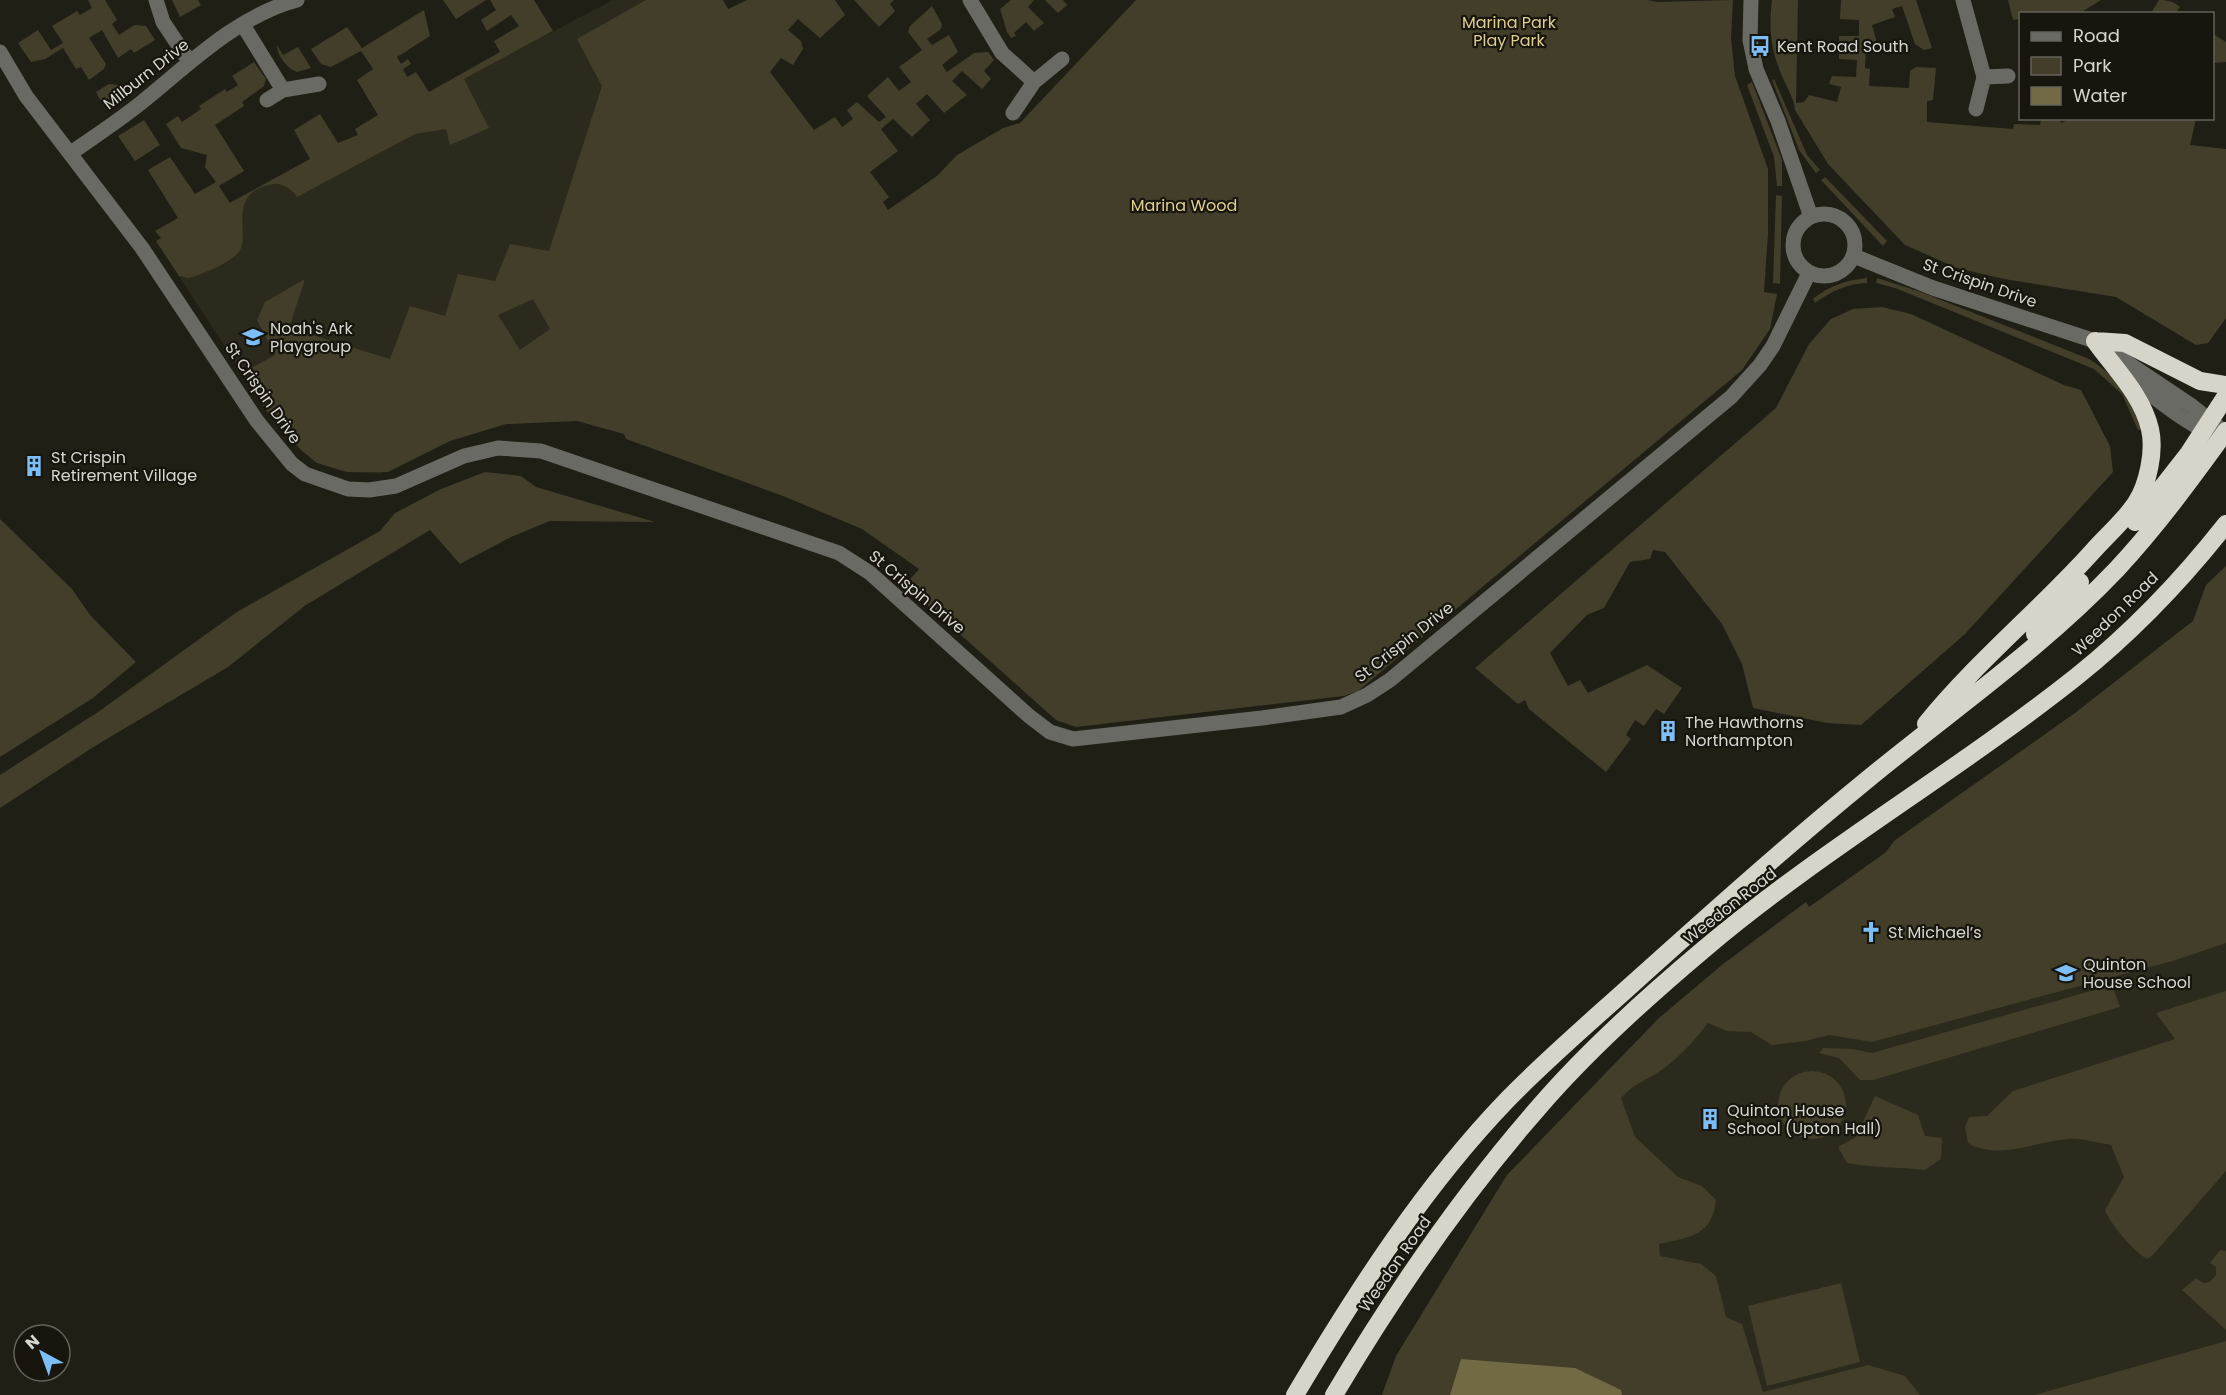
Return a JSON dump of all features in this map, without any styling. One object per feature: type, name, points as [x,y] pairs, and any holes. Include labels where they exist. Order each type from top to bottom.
[{"type":"highway","points":[[2095,341],[2125,342],[2200,381],[2226,385]]},
{"type":"highway","points":[[1904,751],[1946,699],[2079,567],[2136,503],[2146,480],[2152,443],[2150,429],[2139,398],[2095,341]]},
{"type":"highway","name":"Weedon Road","points":[[1294,1395],[1351,1300],[1438,1182],[1508,1098],[1690,932],[1904,751],[2008,669],[2071,614],[2117,569],[2159,520],[2220,432],[2226,396]]},
{"type":"highway","name":"Weedon Road","points":[[1334,1395],[1384,1312],[1472,1188],[1540,1105],[1614,1031],[1723,934],[1827,856],[2025,716],[2078,675],[2127,632],[2196,562],[2226,524]]},
{"type":"street","points":[[156,0],[163,22],[189,61]]},
{"type":"street","name":"Milburn Drive","points":[[71,153],[141,103],[189,61],[275,6],[297,0]]},
{"type":"street","points":[[970,0],[1002,53],[1034,82]]},
{"type":"street","points":[[1751,0],[1750,40],[1756,69],[1778,121],[1810,217]]},
{"type":"street","points":[[1963,0],[1984,77],[1976,109]]},
{"type":"street","points":[[243,25],[283,90]]},
{"type":"street","name":"St Crispin Drive","points":[[0,52],[26,96],[142,248],[257,421],[284,455],[305,474],[348,489],[369,490],[396,486],[465,456],[498,448],[541,451],[780,533],[839,554],[870,573],[1029,716],[1050,732],[1073,739],[1341,707],[1367,696],[1390,680],[1731,397],[1760,365],[1773,346],[1809,273]]},
{"type":"street","points":[[1013,113],[1034,82],[1062,59]]},
{"type":"street","points":[[1984,77],[2008,76]]},
{"type":"street","points":[[267,100],[283,90],[319,84]]},
{"type":"street","points":[[1823,214],[1835,215],[1846,222],[1853,232],[1856,244],[1854,256],[1848,267],[1838,274],[1826,278],[1809,273],[1795,259],[1792,247],[1794,235],[1800,224],[1810,217],[1823,214]]},
{"type":"street","name":"St Crispin Drive","points":[[1854,256],[1933,288],[2095,341],[2136,382],[2220,432]]},
{"type":"shaded area","points":[[613,0],[713,0],[906,248],[577,421],[506,424],[450,441],[380,474],[347,472],[317,463],[302,451],[268,413],[156,241]]},
{"type":"shaded area","name":"Quinton House School","points":[[2226,566],[2226,1341],[2034,1395],[1382,1395],[1396,1356],[1507,1175],[1659,1018],[1722,965],[1806,902],[1848,995],[1894,841],[2075,713],[2193,621],[2206,585]]},
{"type":"green space","points":[[88,0],[105,0],[117,20],[112,24],[119,35],[134,25],[146,26],[155,40],[134,53],[131,49],[118,58],[102,30],[89,38],[106,64],[104,69],[89,80],[81,67],[76,69],[63,48],[45,59],[31,62],[18,43],[38,30],[51,50],[63,43],[52,26],[77,11],[80,15],[92,8]]},
{"type":"green space","points":[[172,0],[198,0],[201,5],[180,17]]},
{"type":"green space","points":[[443,0],[486,0],[456,19]]},
{"type":"green space","points":[[490,0],[534,0],[553,31],[464,79],[489,128],[450,145],[446,129],[415,134],[297,197],[284,186],[272,184],[265,186],[253,192],[246,199],[242,219],[243,239],[237,254],[223,264],[196,276],[189,278],[179,276],[156,241],[161,238],[155,231],[178,218],[148,170],[170,157],[195,194],[216,182],[205,167],[207,155],[181,148],[166,124],[178,116],[182,122],[201,109],[199,106],[225,89],[227,92],[238,85],[232,76],[254,62],[266,79],[264,86],[242,102],[244,106],[215,125],[244,171],[219,186],[230,203],[310,159],[294,130],[320,114],[338,143],[358,135],[355,129],[378,115],[357,80],[373,69],[361,51],[331,67],[321,64],[311,49],[347,27],[362,48],[424,10],[430,36],[397,57],[401,64],[408,59],[411,64],[403,69],[407,77],[416,72],[429,92],[500,52],[494,41],[519,26],[511,15],[487,31],[481,20],[496,10]]},
{"type":"green space","points":[[646,0],[723,0],[728,9],[747,0],[835,0],[845,15],[820,38],[798,19],[788,30],[801,41],[803,49],[793,65],[781,58],[770,72],[814,130],[835,117],[842,127],[853,119],[847,110],[857,102],[879,122],[886,117],[867,96],[888,77],[899,91],[911,82],[899,67],[922,50],[908,32],[910,26],[932,6],[942,24],[941,29],[927,39],[932,45],[949,35],[958,52],[942,65],[947,72],[974,53],[988,52],[994,60],[984,71],[991,79],[982,89],[962,71],[952,81],[967,95],[944,113],[927,94],[916,104],[930,120],[912,137],[893,119],[881,129],[898,151],[870,172],[889,197],[883,202],[888,210],[937,176],[957,155],[1003,128],[1020,123],[1136,0],[1648,0],[1657,2],[1733,0],[1731,38],[1735,76],[1768,169],[1768,234],[1764,292],[1777,294],[1770,329],[1742,370],[1358,691],[1344,696],[1076,727],[1056,720],[905,585],[919,569],[862,529],[783,496],[626,439],[624,434],[577,421],[506,424],[450,441],[388,472],[347,472],[317,463],[302,451],[268,413],[242,373],[275,355],[257,320],[265,302],[305,279],[289,328],[390,359],[410,306],[445,316],[458,274],[495,281],[510,244],[549,251],[602,86],[577,39]],"holes":[[[533,299],[550,329],[520,350],[498,315]]]},
{"type":"green space","points":[[854,0],[894,0],[890,4],[895,11],[879,27]]},
{"type":"green space","points":[[1011,0],[1034,0],[1028,7],[1044,23],[1034,31],[1026,22],[1014,33],[1016,36],[1011,38],[1000,9]]},
{"type":"green space","points":[[1045,0],[1063,0],[1067,5],[1058,13]]},
{"type":"green space","points":[[1772,0],[1798,0],[1796,103],[1804,102],[1809,95],[1837,102],[1841,87],[1829,84],[1832,76],[1856,77],[1857,60],[1839,59],[1839,36],[1859,36],[1859,20],[1840,19],[1841,0],[1916,0],[1932,48],[1924,50],[1915,44],[1902,6],[1892,9],[1895,17],[1872,25],[1878,46],[1866,44],[1865,68],[1870,69],[1869,86],[1909,88],[1910,71],[1916,67],[1936,68],[1933,100],[1927,101],[1927,122],[2013,129],[2014,124],[2040,125],[2041,120],[2059,120],[2062,123],[2066,120],[2196,120],[2190,145],[2226,149],[2226,318],[2208,343],[2196,345],[2116,297],[2004,279],[1957,268],[1905,245],[1828,164],[1795,110],[1772,45]]},
{"type":"green space","points":[[2008,0],[2101,0],[2082,12],[2019,12],[2019,19],[2013,20]]},
{"type":"green space","points":[[2159,0],[2170,1],[2180,7],[2177,12],[2152,12]]},
{"type":"green space","points":[[2214,35],[2226,42],[2226,62],[2214,63]]},
{"type":"green space","points":[[277,45],[283,55],[298,47],[311,68],[297,72],[293,70],[286,65]]},
{"type":"green space","points":[[1774,79],[1807,155],[1820,170],[1816,173],[1799,150],[1772,80]]},
{"type":"green space","points":[[1752,82],[1782,160],[1782,186],[1777,186],[1774,157],[1747,85]]},
{"type":"green space","points":[[109,84],[119,85],[121,95],[103,105],[96,92]]},
{"type":"green space","points":[[144,120],[160,145],[135,161],[118,136]]},
{"type":"green space","points":[[1825,177],[1887,241],[1883,246],[1821,180]]},
{"type":"green space","points":[[1776,195],[1782,196],[1780,284],[1773,283]]},
{"type":"green space","points":[[1867,278],[1867,283],[1840,289],[1815,303],[1813,299],[1838,284]]},
{"type":"green space","points":[[1877,278],[1921,292],[2089,359],[2109,373],[2123,389],[2145,430],[2138,430],[2122,394],[2094,369],[1895,288],[1876,283]]},
{"type":"green space","points":[[1882,307],[1911,314],[2064,385],[2081,390],[2110,446],[2113,472],[1965,634],[1861,725],[1827,723],[1753,708],[1742,664],[1722,624],[1665,552],[1653,550],[1650,559],[1630,562],[1604,608],[1587,615],[1550,653],[1568,686],[1580,680],[1588,693],[1647,665],[1682,688],[1664,714],[1656,709],[1644,726],[1635,720],[1626,735],[1631,739],[1606,772],[1529,709],[1525,700],[1518,704],[1475,668],[1776,408],[1809,344],[1831,319],[1853,309]]},
{"type":"green space","points":[[485,472],[521,476],[536,487],[655,522],[550,521],[511,537],[460,564],[430,530],[306,605],[228,667],[95,746],[0,808],[0,775],[98,712],[237,612],[380,531],[395,513],[441,489]]},
{"type":"green space","points":[[0,519],[72,589],[90,615],[136,662],[93,698],[0,757]]},
{"type":"green space","points":[[2226,566],[2226,943],[2176,960],[1872,1042],[1829,1035],[1772,1045],[1751,1032],[1727,1031],[1708,1023],[1673,1061],[1636,1085],[1621,1098],[1635,1137],[1678,1177],[1702,1186],[1716,1200],[1714,1212],[1704,1228],[1690,1236],[1659,1244],[1660,1256],[1701,1264],[1716,1276],[1726,1317],[1742,1324],[1763,1392],[1868,1365],[1905,1376],[1920,1395],[1382,1395],[1396,1356],[1507,1175],[1659,1018],[1722,965],[1806,902],[1809,907],[1886,852],[1894,841],[2075,713],[2193,621],[2206,585]]},
{"type":"green space","points":[[2112,985],[2120,1007],[1873,1080],[1860,1080],[1839,1058],[1819,1053],[1823,1048],[1853,1049],[1872,1053]]},
{"type":"green space","points":[[2226,991],[2226,1171],[2147,1259],[2123,1237],[2105,1210],[2124,1177],[2111,1145],[2069,1139],[2005,1150],[1992,1150],[1968,1143],[1965,1127],[1969,1117],[1987,1116],[2013,1091],[2175,1039],[2156,1013]]},
{"type":"green space","points":[[1812,1071],[1825,1074],[1836,1081],[1843,1092],[1846,1105],[1843,1118],[1836,1129],[1825,1136],[1812,1139],[1799,1136],[1788,1129],[1781,1118],[1778,1105],[1781,1092],[1788,1081],[1799,1074]]},
{"type":"green space","points":[[1875,1096],[1918,1115],[1925,1136],[1942,1138],[1941,1159],[1925,1170],[1847,1163],[1838,1147],[1856,1137]]},
{"type":"green space","points":[[2220,1250],[2226,1251],[2226,1330],[2182,1290],[2196,1278],[2203,1283],[2210,1282],[2216,1275],[2216,1267],[2210,1263]]},
{"type":"green space","points":[[1841,1283],[1860,1362],[1767,1386],[1748,1306]]},
{"type":"green space","points":[[2226,1341],[2226,1395],[2034,1395]]},
{"type":"water","points":[[1461,1359],[1575,1368],[1621,1390],[1622,1395],[1450,1395]]},
{"type":"place","name":"Kent Road South","points":[[1760,46]]},
{"type":"place","name":"Noah's Ark Playgroup","points":[[253,337]]},
{"type":"place","name":"St Crispin Retirement Village","points":[[34,466]]},
{"type":"place","name":"The Hawthorns Northampton","points":[[1668,731]]},
{"type":"place","name":"St Michael’s","points":[[1871,932]]},
{"type":"place","name":"Quinton House School","points":[[2066,973]]},
{"type":"place","name":"Quinton House School (Upton Hall)","points":[[1710,1119]]},
{"type":"park label","name":"Marina Park Play Park","points":[[1509,31]]},
{"type":"park label","name":"Marina Wood","points":[[1184,205]]}]
